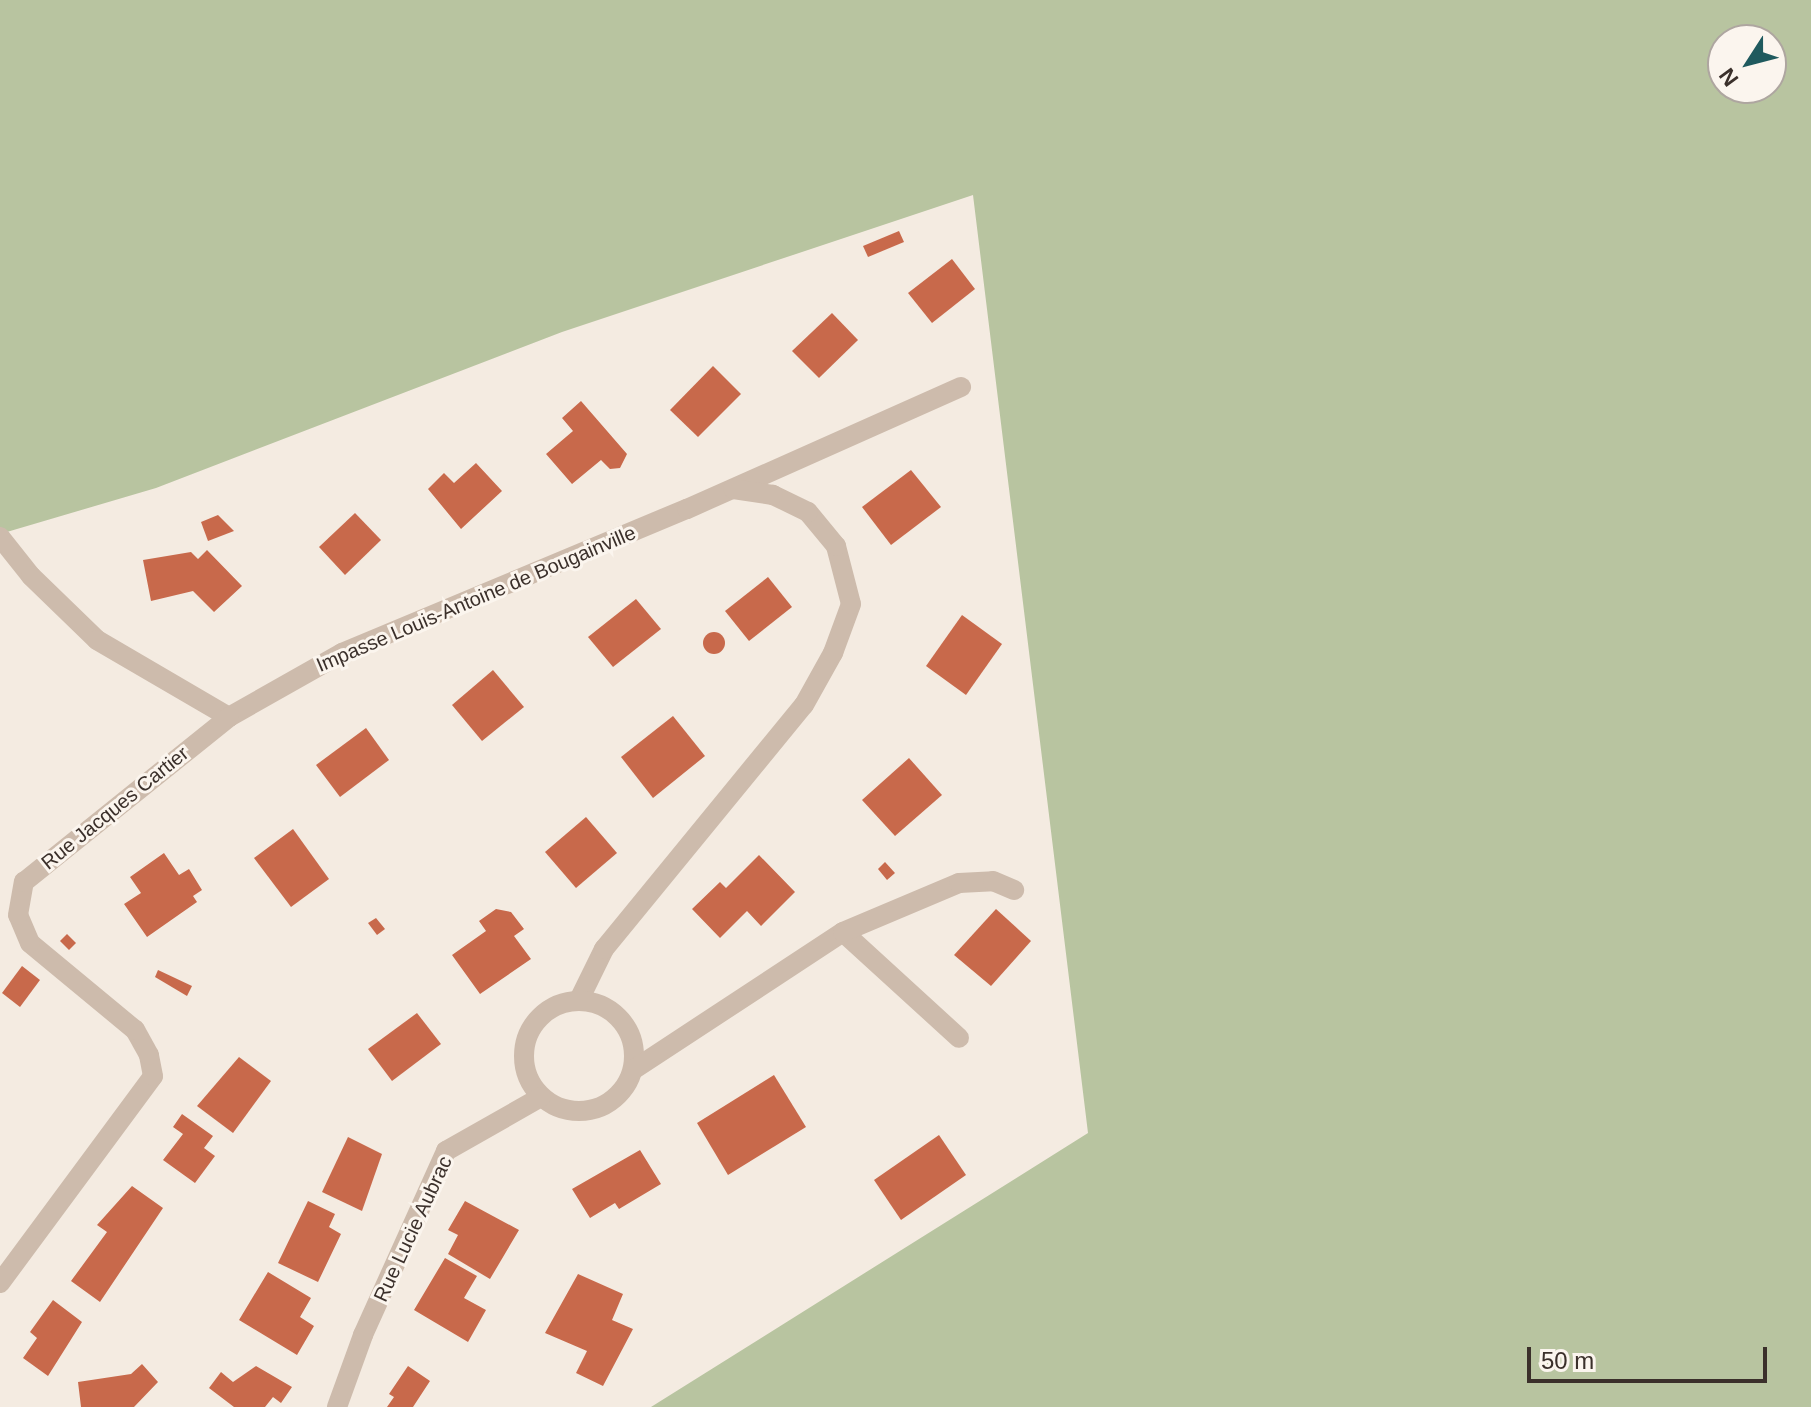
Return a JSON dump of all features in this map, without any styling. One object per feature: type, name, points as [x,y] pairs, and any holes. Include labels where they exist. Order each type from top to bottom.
[{"type":"street","name":"Impasse Louis-Antoine de Bougainville","points":[[229,717],[342,653],[733,489],[961,387]]},
{"type":"street","points":[[579,1000],[604,949],[804,705],[833,653],[851,604],[836,546],[808,512],[773,495],[733,489]]},
{"type":"street","points":[[0,537],[31,576],[97,640],[229,717]]},
{"type":"street","name":"Rue Jacques Cartier","points":[[0,1283],[153,1076],[149,1055],[135,1030],[30,943],[18,915],[24,882],[229,717]]},
{"type":"street","points":[[633,1070],[635,1050],[620,1017],[602,1005],[579,1000],[552,1007],[530,1029],[524,1048],[525,1071],[541,1097],[564,1110],[589,1111],[615,1099],[633,1070],[843,932],[959,883],[993,881],[1014,890]]},
{"type":"street","points":[[843,932],[959,1038]]},
{"type":"street","name":"Rue Lucie Aubrac","points":[[337,1407],[363,1335],[446,1151],[541,1097]]},
{"type":"green space","points":[[0,0],[1811,0],[1811,1407],[651,1407],[1088,1133],[973,195],[562,332],[156,488],[0,534]]},
{"type":"building","points":[[899,231],[904,242],[868,257],[863,246]]},
{"type":"building","points":[[952,259],[975,289],[932,323],[908,293]]},
{"type":"building","points":[[832,313],[858,340],[819,378],[792,351]]},
{"type":"building","points":[[713,366],[741,394],[698,437],[670,410]]},
{"type":"building","points":[[581,401],[627,454],[620,468],[610,469],[601,460],[572,484],[546,454],[573,431],[562,418]]},
{"type":"building","points":[[476,463],[502,491],[461,529],[428,489],[444,473],[454,483]]},
{"type":"building","points":[[911,470],[941,507],[891,545],[862,507]]},
{"type":"building","points":[[355,513],[381,540],[345,575],[319,547]]},
{"type":"building","points":[[218,515],[234,531],[208,541],[201,522]]},
{"type":"building","points":[[207,550],[242,586],[214,612],[193,591],[151,601],[143,560],[191,552],[198,559]]},
{"type":"building","points":[[768,577],[792,607],[749,641],[725,611]]},
{"type":"building","points":[[636,599],[661,629],[613,667],[588,637]]},
{"type":"building","points":[[962,615],[1002,644],[966,695],[926,666]]},
{"type":"building","points":[[714,632],[722,635],[725,643],[722,651],[714,654],[706,651],[703,643],[706,635]]},
{"type":"building","points":[[493,670],[524,707],[482,741],[452,705]]},
{"type":"building","points":[[673,716],[705,756],[653,798],[621,757]]},
{"type":"building","points":[[366,728],[389,760],[340,797],[316,765]]},
{"type":"building","points":[[909,758],[942,795],[895,836],[862,800]]},
{"type":"building","points":[[586,817],[617,853],[576,888],[545,852]]},
{"type":"building","points":[[293,829],[329,879],[291,907],[254,858]]},
{"type":"building","points":[[164,853],[179,875],[189,869],[202,890],[193,896],[197,902],[147,937],[124,904],[141,893],[130,877]]},
{"type":"building","points":[[759,855],[795,892],[761,926],[747,911],[720,938],[692,909],[720,882],[726,888]]},
{"type":"building","points":[[885,862],[895,873],[887,880],[878,869]]},
{"type":"building","points":[[496,909],[511,912],[524,929],[514,936],[531,959],[480,994],[452,955],[486,931],[479,921]]},
{"type":"building","points":[[996,909],[1031,941],[991,986],[954,955]]},
{"type":"building","points":[[376,918],[385,929],[377,935],[368,923]]},
{"type":"building","points":[[67,934],[76,943],[69,950],[60,941]]},
{"type":"building","points":[[22,966],[40,980],[20,1007],[2,993]]},
{"type":"building","points":[[158,970],[192,986],[187,996],[155,977]]},
{"type":"building","points":[[417,1013],[441,1044],[392,1081],[368,1049]]},
{"type":"building","points":[[239,1057],[271,1081],[233,1133],[197,1106]]},
{"type":"building","points":[[774,1075],[806,1127],[728,1175],[697,1123]]},
{"type":"building","points":[[182,1114],[213,1136],[204,1148],[215,1156],[195,1183],[163,1160],[183,1134],[173,1127]]},
{"type":"building","points":[[939,1135],[966,1175],[901,1220],[874,1180]]},
{"type":"building","points":[[348,1137],[382,1154],[362,1211],[322,1192]]},
{"type":"building","points":[[640,1150],[661,1184],[619,1209],[615,1203],[590,1218],[572,1189]]},
{"type":"building","points":[[132,1186],[163,1208],[100,1302],[71,1281],[107,1232],[97,1225]]},
{"type":"building","points":[[308,1201],[335,1214],[329,1227],[341,1234],[318,1282],[278,1263]]},
{"type":"building","points":[[465,1201],[519,1230],[490,1279],[448,1254],[458,1235],[448,1230]]},
{"type":"building","points":[[445,1258],[477,1276],[464,1298],[486,1310],[468,1342],[414,1310]]},
{"type":"building","points":[[268,1272],[311,1298],[300,1317],[314,1326],[297,1355],[239,1320]]},
{"type":"building","points":[[578,1274],[623,1294],[612,1320],[633,1329],[603,1386],[576,1373],[587,1351],[545,1333]]},
{"type":"building","points":[[53,1300],[82,1322],[48,1376],[23,1358],[37,1338],[30,1332]]},
{"type":"building","points":[[142,1364],[158,1382],[134,1407],[81,1407],[78,1382],[131,1374]]},
{"type":"building","points":[[256,1366],[292,1387],[281,1403],[273,1397],[265,1407],[234,1407],[209,1388],[221,1372],[233,1382]]},
{"type":"building","points":[[408,1366],[430,1381],[413,1407],[387,1407],[394,1397],[389,1394]]}]
